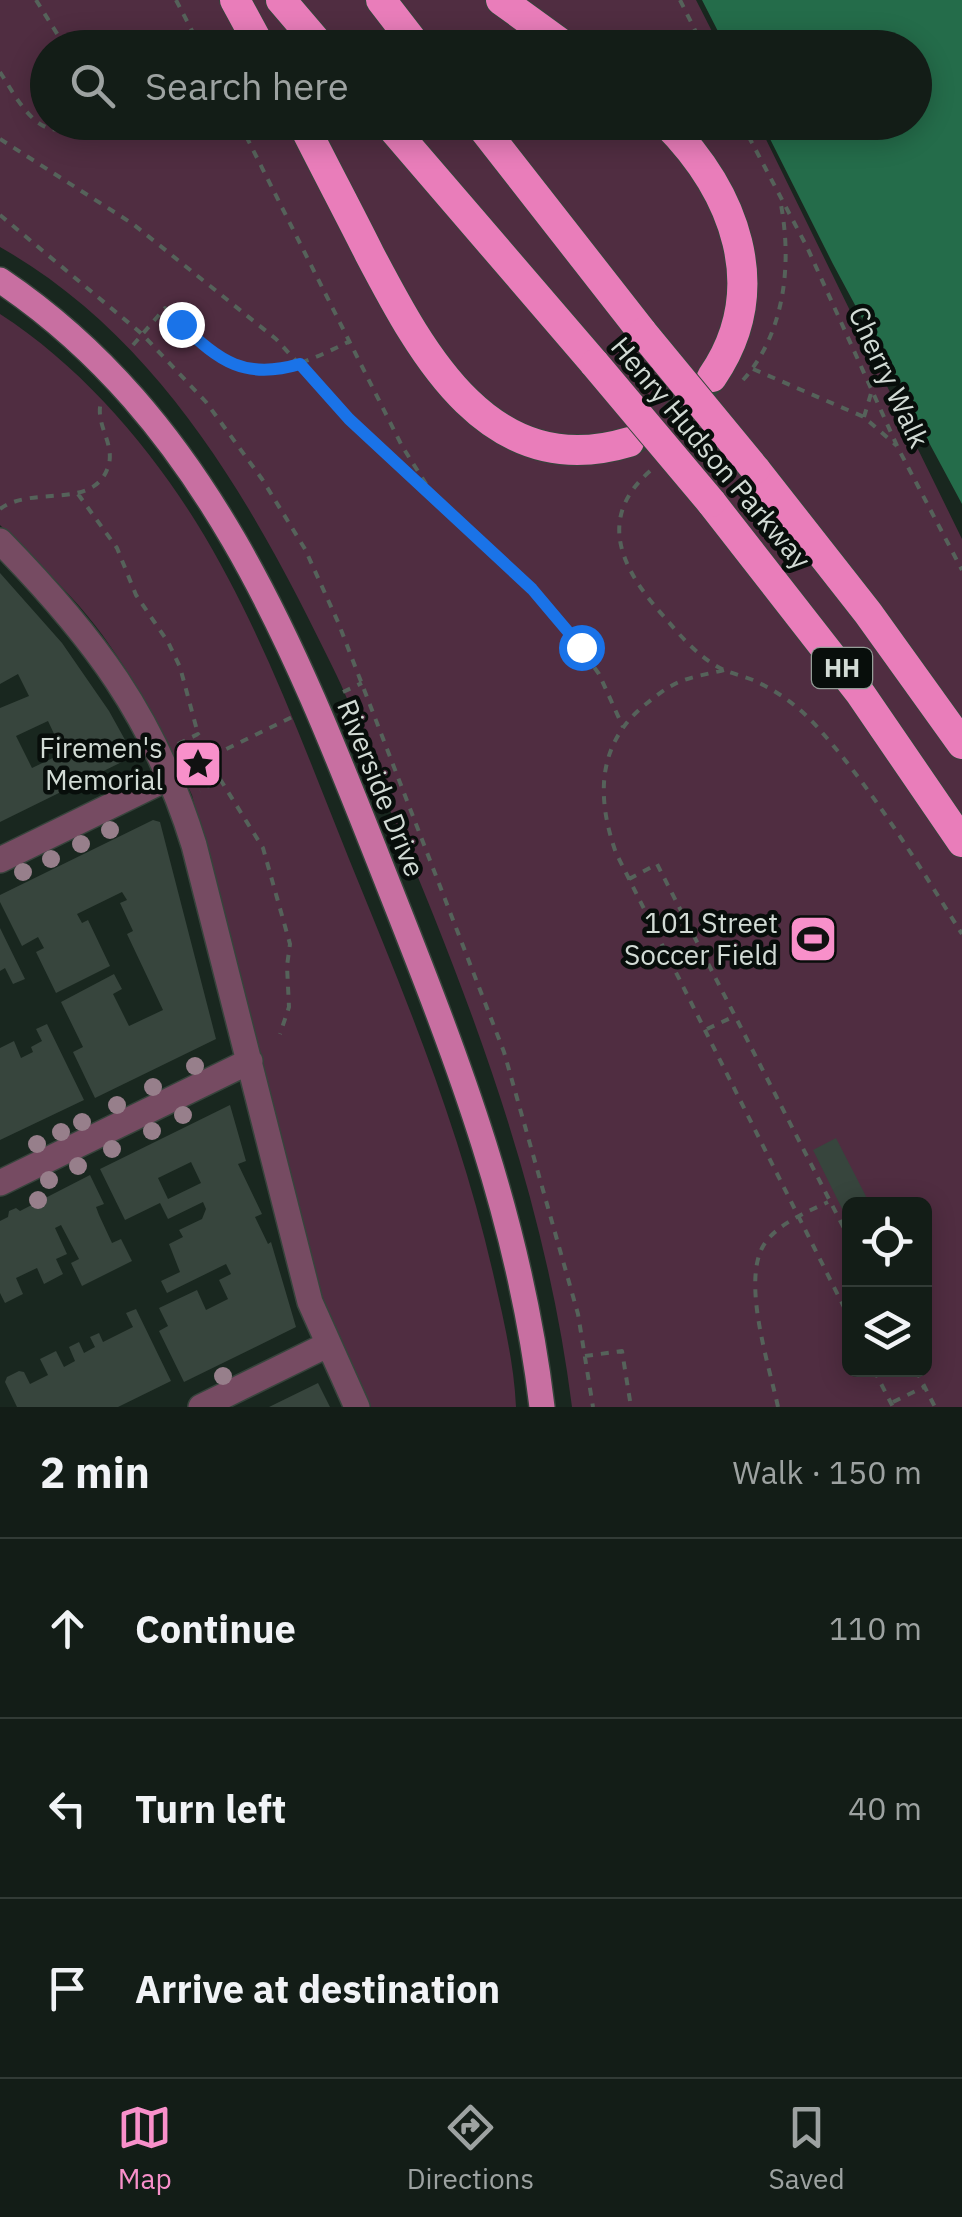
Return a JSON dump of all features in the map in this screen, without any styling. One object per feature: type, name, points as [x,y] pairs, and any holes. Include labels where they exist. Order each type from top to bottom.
[{"type":"highway","points":[[235,0],[251,30]]},
{"type":"highway","points":[[281,0],[307,30]]},
{"type":"highway","points":[[381,0],[404,30]]},
{"type":"highway","points":[[501,0],[542,30]]},
{"type":"highway","points":[[311,140],[411,332],[439,372],[469,404],[506,432],[548,447],[592,450],[628,442]]},
{"type":"highway","name":"Henry Hudson Parkway","points":[[402,140],[711,502],[860,693],[962,842]]},
{"type":"highway","name":"Henry Hudson Parkway","points":[[492,140],[858,599],[962,744]]},
{"type":"highway","points":[[682,140],[716,186],[734,224],[738,244],[741,288],[726,380]]},
{"type":"main road","name":"Riverside Drive","points":[[0,280],[66,328],[117,377],[183,457],[237,544],[291,650],[344,772],[478,1119],[510,1232],[542,1407]]},
{"type":"street","points":[[0,541],[60,602],[114,672],[147,727],[170,777],[194,846],[310,1302],[357,1407]]},
{"type":"street","points":[[0,860],[170,777]]},
{"type":"street","points":[[0,1182],[250,1061]]},
{"type":"street","points":[[201,1407],[327,1344]]},
{"type":"path","points":[[37,0],[55,30]]},
{"type":"path","points":[[176,0],[191,30]]},
{"type":"path","points":[[680,0],[695,30]]},
{"type":"path","points":[[0,72],[30,117]]},
{"type":"path","points":[[0,139],[134,224],[276,339],[349,419],[561,620],[598,674],[623,727]]},
{"type":"path","points":[[248,140],[402,446],[443,507]]},
{"type":"path","name":"Cherry Walk","points":[[751,140],[806,247],[898,448],[962,570]]},
{"type":"path","points":[[726,380],[753,369],[774,325],[783,292],[787,244],[780,200]]},
{"type":"path","points":[[133,344],[165,308],[211,354],[241,367],[273,370],[300,364],[350,341]]},
{"type":"path","points":[[753,369],[864,417],[898,448]]},
{"type":"path","points":[[864,417],[872,390]]},
{"type":"path","points":[[0,509],[20,498],[78,494],[96,485],[109,464],[99,409],[102,400]]},
{"type":"path","points":[[652,469],[635,484],[622,506],[620,533],[630,574],[677,632],[724,670],[778,692],[818,728],[890,823],[962,934]]},
{"type":"path","points":[[78,494],[116,548],[136,595],[168,642],[180,668],[198,734],[220,779],[263,848],[290,944],[289,1007],[280,1034]]},
{"type":"path","points":[[724,670],[677,682],[645,704],[623,727],[605,764],[602,794],[608,829],[629,879],[842,1303]]},
{"type":"path","points":[[343,692],[362,683]]},
{"type":"path","points":[[212,756],[292,717]]},
{"type":"path","points":[[184,741],[198,734]]},
{"type":"path","points":[[205,788],[220,779]]},
{"type":"path","points":[[629,879],[657,864],[842,1224]]},
{"type":"path","points":[[706,1030],[735,1016]]},
{"type":"path","points":[[778,1407],[754,1291],[756,1257],[768,1238],[798,1216],[830,1201]]},
{"type":"path","points":[[585,1356],[622,1351],[631,1407]]},
{"type":"path","points":[[878,1377],[892,1405],[924,1386]]},
{"type":"path","points":[[920,1377],[935,1407]]},
{"type":"shaded area","points":[[0,0],[696,0],[711,30],[30,30],[30,140],[766,140],[962,539],[962,1407],[572,1407],[544,1254],[503,1105],[451,959],[351,709],[306,613],[238,492],[158,380],[111,330],[58,285],[0,247]]},
{"type":"shaded area","points":[[702,0],[962,0],[962,504],[771,140],[932,140],[932,30],[717,30]]},
{"type":"shaded area","points":[[0,314],[84,381],[133,434],[196,522],[261,645],[448,1114],[493,1273],[516,1407],[365,1407],[327,1326],[192,795],[153,717],[107,642],[71,597],[0,525]]},
{"type":"building","points":[[0,573],[62,643],[109,711],[134,756],[0,822],[0,708],[29,696],[18,674],[0,684]],"holes":[[[48,721],[63,753],[32,768],[16,736]]]},
{"type":"building","points":[[153,820],[160,822],[216,1039],[95,1098],[73,1052],[83,1047],[61,1002],[114,974],[122,989],[113,994],[129,1026],[163,1010],[127,934],[133,931],[120,903],[127,900],[122,892],[77,914],[82,923],[88,920],[110,966],[56,993],[36,952],[44,948],[38,937],[22,946],[0,895]]},
{"type":"building","points":[[0,928],[25,979],[13,984],[5,968],[0,971]]},
{"type":"building","points":[[47,1024],[84,1100],[0,1140],[0,1048],[14,1041],[21,1058],[33,1052],[31,1047],[42,1041],[36,1029]]},
{"type":"building","points":[[230,1105],[246,1161],[238,1164],[262,1214],[255,1217],[268,1244],[271,1242],[296,1327],[184,1382],[159,1331],[168,1326],[159,1308],[197,1290],[206,1310],[228,1299],[219,1280],[231,1274],[226,1264],[167,1293],[161,1281],[180,1272],[169,1244],[183,1237],[179,1230],[202,1219],[206,1209],[203,1202],[168,1219],[160,1203],[125,1220],[100,1169]],"holes":[[[191,1162],[201,1183],[168,1199],[158,1178]]]},
{"type":"building","points":[[836,1138],[866,1197],[842,1197],[842,1209],[813,1150]]},
{"type":"building","points":[[90,1175],[104,1204],[96,1207],[112,1243],[121,1239],[132,1261],[82,1286],[71,1263],[79,1259],[61,1225],[55,1228],[67,1254],[56,1259],[63,1274],[44,1284],[37,1268],[16,1278],[23,1294],[5,1303],[0,1293],[0,1221],[8,1217],[9,1211],[20,1211]]},
{"type":"building","points":[[136,1309],[171,1381],[118,1407],[17,1407],[5,1382],[7,1377],[24,1372],[30,1384],[48,1375],[40,1359],[56,1351],[64,1367],[75,1361],[69,1347],[79,1342],[84,1353],[95,1347],[90,1337],[99,1333],[103,1342],[133,1327],[126,1313]]},
{"type":"building","points":[[318,1383],[330,1407],[269,1407]]},
{"type":"tunnel","points":[[631,441],[671,420],[712,378]]},
{"type":"place","name":"Firemen's Memorial","points":[[198,764]]},
{"type":"place","name":"101 Street Soccer Field","points":[[813,939]]},
{"type":"route","points":[[181,324],[211,354],[241,367],[283,370],[300,364],[349,419],[532,589],[581,647]]}]
